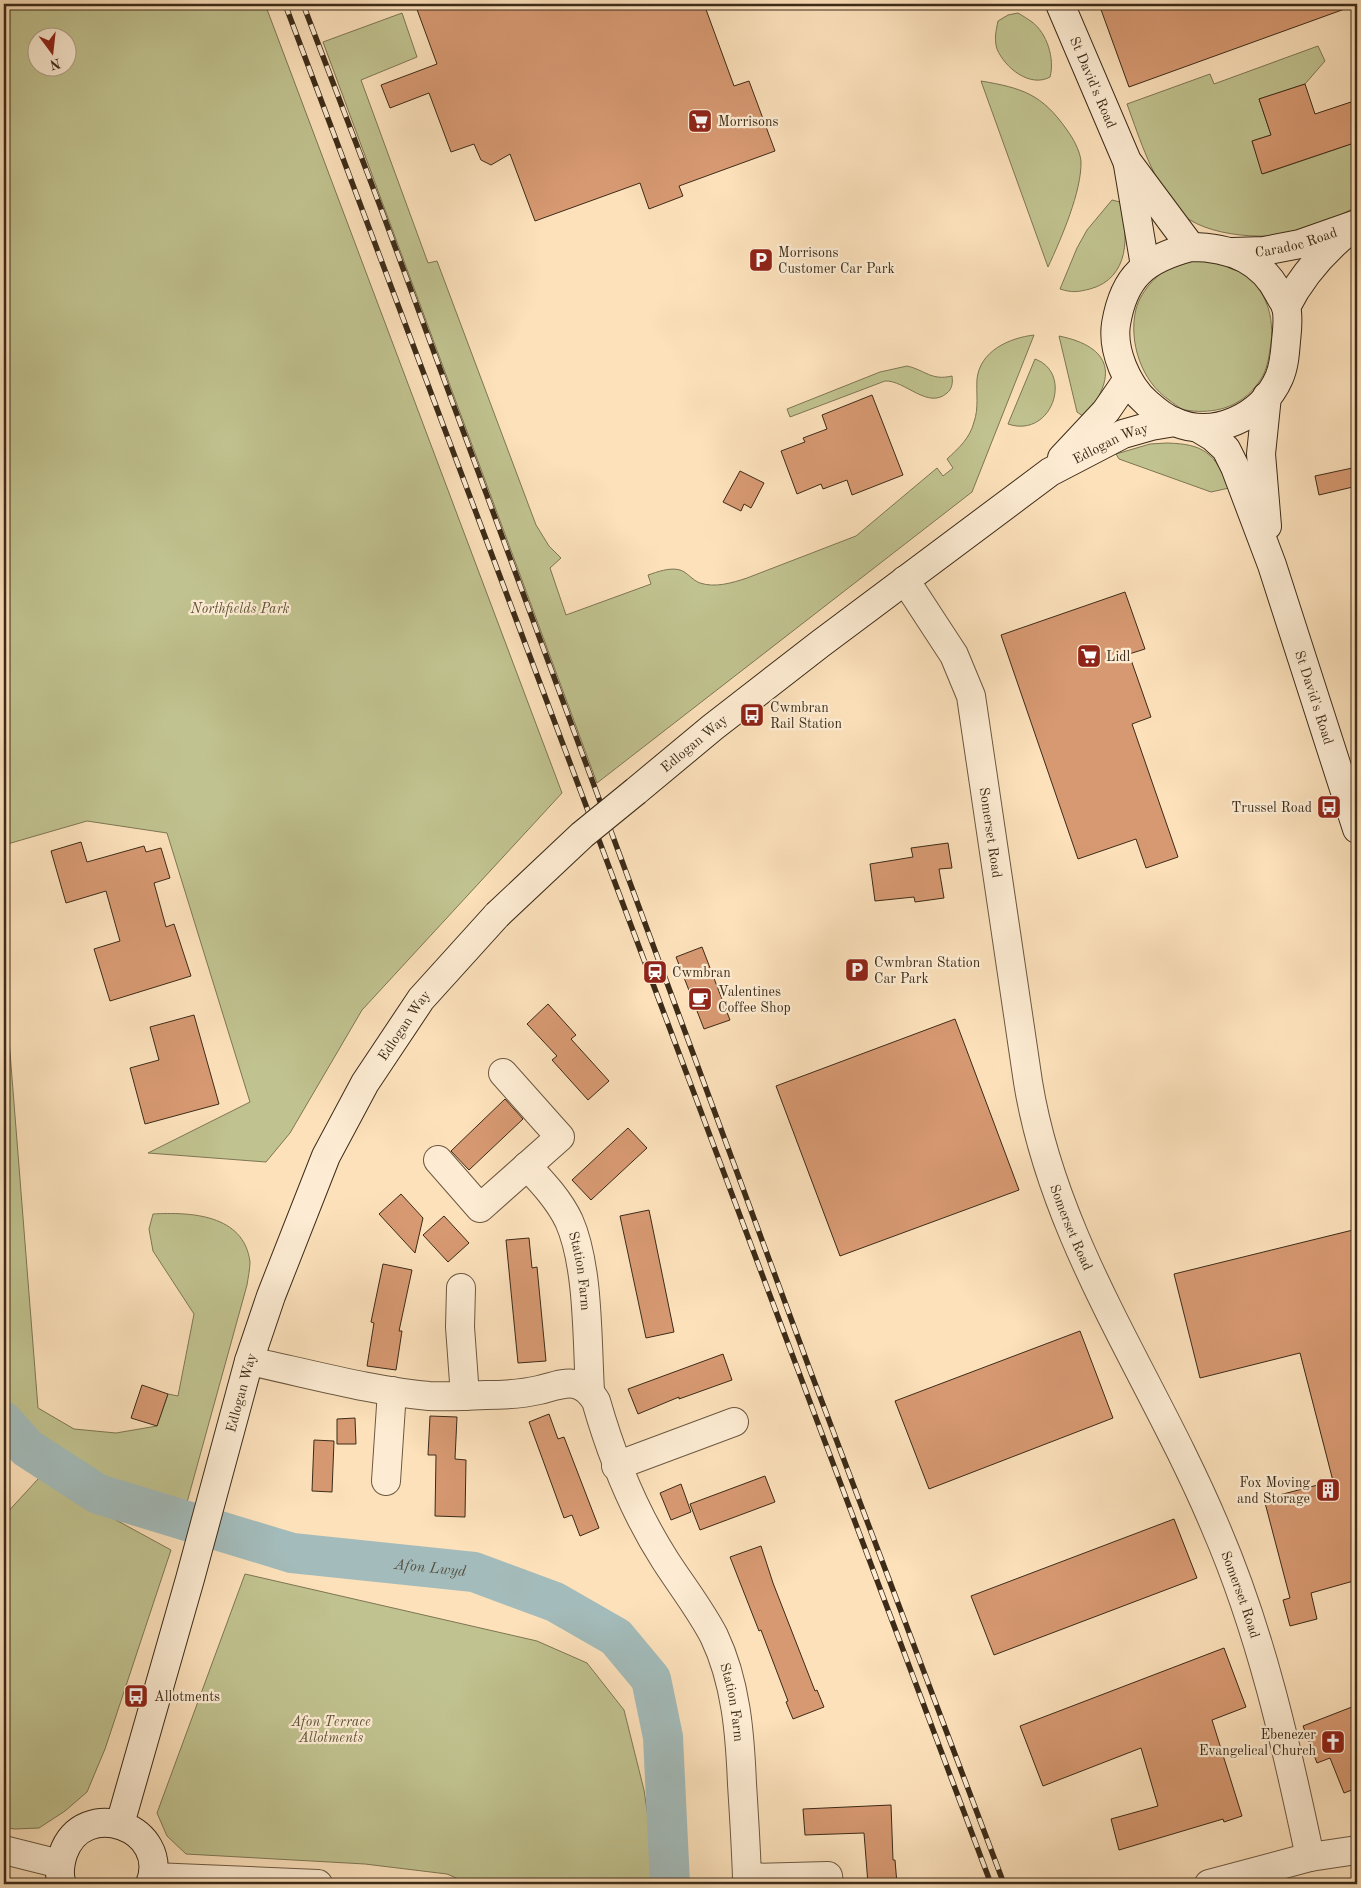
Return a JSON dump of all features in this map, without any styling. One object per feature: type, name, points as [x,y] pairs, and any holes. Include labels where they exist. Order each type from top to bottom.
[{"type":"street","name":"St David's Road","points":[[1060,4],[1127,161],[1145,266]]},
{"type":"street","name":"St David's Road","points":[[1127,161],[1191,247]]},
{"type":"street","name":"Caradoc Road","points":[[1233,252],[1264,251],[1300,244],[1357,224]]},
{"type":"street","name":"Caradoc Road","points":[[1286,307],[1295,289],[1309,269],[1328,248],[1357,224]]},
{"type":"street","name":"St David's Road","points":[[1187,425],[1233,422],[1251,413],[1267,396],[1279,379],[1284,361],[1287,329],[1286,307],[1274,284],[1256,265],[1233,252],[1212,247],[1191,247],[1167,253],[1145,266],[1127,286],[1119,308],[1115,329],[1120,359],[1128,379],[1142,399],[1159,413],[1213,437],[1226,449],[1235,467],[1272,565],[1357,829]]},
{"type":"street","name":"Edlogan Way","points":[[1050,472],[1106,411],[1128,379]]},
{"type":"street","name":"St David's Road","points":[[1267,396],[1261,454],[1272,565]]},
{"type":"street","name":"Edlogan Way","points":[[120,1824],[190,1579],[249,1361],[271,1296],[326,1156],[365,1083],[421,999],[496,915],[582,834],[713,727],[905,580],[1050,472],[1123,434],[1151,426],[1187,425]]},
{"type":"street","name":"Somerset Road","points":[[905,580],[954,655],[965,677],[971,696],[1031,1103],[1049,1171],[1079,1250],[1215,1524],[1246,1602],[1288,1751],[1310,1857]]},
{"type":"street","points":[[438,1160],[480,1208],[560,1137],[503,1073]]},
{"type":"street","name":"Station Farm","points":[[528,1166],[554,1197],[569,1222],[579,1256],[584,1283],[590,1391],[596,1401],[616,1466],[637,1513],[664,1560],[694,1602],[714,1637],[732,1686],[740,1736],[748,1878],[828,1876],[829,1884]]},
{"type":"street","points":[[461,1288],[460,1327],[464,1396]]},
{"type":"street","points":[[249,1361],[392,1391],[429,1396],[514,1394],[565,1384],[584,1386],[590,1391]]},
{"type":"street","points":[[386,1481],[392,1391]]},
{"type":"street","points":[[616,1466],[734,1422]]},
{"type":"street","points":[[4,1850],[61,1874],[66,1845],[80,1830],[99,1823],[120,1824],[135,1832],[146,1844],[152,1860],[151,1881],[318,1884]]},
{"type":"street","points":[[1209,1884],[1310,1857],[1357,1850]]},
{"type":"green space","name":"Northfields Park","points":[[4,4],[265,4],[562,793],[362,1010],[290,1133],[266,1162],[148,1153],[250,1102],[167,833],[87,821],[4,845]]},
{"type":"green space","points":[[402,13],[417,57],[361,80],[428,263],[437,261],[536,525],[549,546],[561,558],[550,568],[566,615],[651,584],[648,575],[659,571],[680,570],[700,583],[724,584],[747,578],[856,536],[937,468],[943,476],[953,468],[947,459],[964,442],[970,433],[976,417],[979,369],[997,348],[1015,339],[1034,335],[972,492],[597,783],[323,42]]},
{"type":"green space","points":[[1018,13],[1037,27],[1046,39],[1051,62],[1050,77],[1034,80],[1019,74],[1006,63],[997,49],[995,38],[998,21],[1008,15]]},
{"type":"green space","points":[[1318,46],[1325,61],[1305,84],[1259,99],[1271,135],[1252,141],[1263,174],[1357,142],[1357,206],[1316,228],[1279,236],[1241,235],[1222,232],[1189,220],[1169,199],[1154,173],[1127,104],[1210,74],[1214,84]]},
{"type":"green space","points":[[981,81],[1020,90],[1040,101],[1049,108],[1067,130],[1079,153],[1081,161],[1078,186],[1064,229],[1048,267]]},
{"type":"green space","points":[[1112,200],[1120,202],[1125,228],[1123,254],[1119,265],[1113,275],[1103,283],[1090,289],[1075,292],[1060,289],[1077,248],[1087,230]]},
{"type":"green space","points":[[1204,259],[1230,265],[1241,271],[1258,287],[1268,307],[1272,331],[1268,361],[1257,385],[1247,395],[1230,406],[1207,411],[1194,411],[1182,409],[1151,383],[1139,360],[1134,335],[1134,322],[1136,309],[1142,295],[1158,276],[1178,263]]},
{"type":"green space","points":[[1059,336],[1077,341],[1090,348],[1100,356],[1104,366],[1105,377],[1102,389],[1084,417],[1077,412]]},
{"type":"green space","points":[[1035,359],[1047,366],[1053,377],[1055,390],[1053,402],[1046,414],[1036,422],[1023,426],[1008,424]]},
{"type":"green space","points":[[907,366],[933,376],[952,376],[951,388],[940,397],[932,398],[893,382],[885,381],[790,417],[787,409],[880,372]]},
{"type":"green space","points":[[1167,443],[1199,448],[1207,453],[1219,466],[1229,488],[1211,492],[1119,459],[1116,454],[1150,444]]},
{"type":"green space","points":[[4,976],[38,1408],[74,1429],[116,1433],[157,1426],[168,1394],[178,1396],[194,1314],[153,1251],[149,1229],[153,1214],[183,1214],[213,1219],[226,1225],[238,1234],[246,1246],[250,1262],[247,1285],[186,1506],[94,1477],[4,1407]]},
{"type":"green space","points":[[39,1478],[171,1550],[105,1749],[87,1792],[65,1811],[39,1828],[14,1829],[4,1827],[4,1516]]},
{"type":"green space","name":"Afon Terrace Allotments","points":[[245,1574],[537,1641],[587,1663],[624,1710],[644,1790],[656,1871],[655,1884],[470,1884],[447,1874],[365,1864],[186,1854],[167,1836],[157,1813]]},
{"type":"building","points":[[415,4],[704,4],[734,86],[749,81],[775,151],[679,186],[683,196],[649,209],[640,183],[535,221],[510,154],[491,165],[481,160],[474,144],[451,152],[429,93],[390,108],[381,85],[437,64]]},
{"type":"building","points":[[1099,4],[1353,4],[1353,6],[1129,87]]},
{"type":"building","points":[[1305,84],[1315,114],[1357,100],[1357,142],[1262,174],[1252,141],[1271,135],[1259,99]]},
{"type":"building","points":[[872,395],[903,475],[852,495],[847,480],[823,489],[821,484],[797,494],[781,451],[805,442],[803,438],[827,429],[822,415]]},
{"type":"building","points":[[1357,467],[1357,486],[1319,495],[1315,476]]},
{"type":"building","points":[[740,471],[764,483],[751,508],[744,504],[741,511],[723,502]]},
{"type":"building","points":[[1125,592],[1145,649],[1129,654],[1151,717],[1132,724],[1178,857],[1146,868],[1136,839],[1078,859],[1001,635]]},
{"type":"building","points":[[81,842],[87,862],[144,846],[146,852],[161,848],[170,878],[154,883],[166,927],[174,924],[191,976],[110,1001],[94,949],[120,941],[106,891],[66,903],[51,851]]},
{"type":"building","points":[[948,843],[952,868],[939,869],[944,898],[915,902],[914,897],[875,901],[870,864],[913,857],[911,848]]},
{"type":"building","points":[[702,947],[730,1020],[704,1029],[676,957]]},
{"type":"building","points":[[548,1004],[576,1035],[571,1039],[609,1081],[588,1100],[552,1060],[557,1056],[527,1024]]},
{"type":"building","points":[[194,1015],[219,1104],[145,1124],[130,1068],[159,1060],[150,1027]]},
{"type":"building","points":[[955,1019],[1019,1190],[840,1256],[776,1086]]},
{"type":"building","points":[[505,1099],[523,1119],[469,1170],[451,1151]]},
{"type":"building","points":[[628,1128],[647,1148],[591,1200],[572,1180]]},
{"type":"building","points":[[401,1194],[423,1218],[415,1253],[379,1214]]},
{"type":"building","points":[[649,1210],[674,1332],[646,1338],[620,1216]]},
{"type":"building","points":[[444,1216],[469,1243],[448,1262],[423,1235]]},
{"type":"building","points":[[1357,1229],[1357,1580],[1311,1593],[1317,1619],[1290,1626],[1283,1600],[1290,1598],[1264,1499],[1333,1481],[1300,1353],[1200,1378],[1174,1274]]},
{"type":"building","points":[[529,1238],[532,1268],[537,1267],[546,1361],[518,1363],[506,1240]]},
{"type":"building","points":[[383,1264],[412,1270],[399,1331],[402,1331],[396,1370],[367,1366],[374,1323],[371,1322]]},
{"type":"building","points":[[1080,1331],[1113,1418],[929,1489],[895,1401]]},
{"type":"building","points":[[723,1354],[732,1380],[679,1399],[679,1397],[638,1414],[628,1389]]},
{"type":"building","points":[[142,1385],[168,1394],[157,1426],[131,1418]]},
{"type":"building","points":[[549,1414],[558,1439],[564,1437],[599,1528],[580,1536],[572,1515],[564,1518],[529,1422]]},
{"type":"building","points":[[430,1416],[457,1417],[455,1459],[466,1460],[465,1517],[435,1516],[436,1455],[428,1455]]},
{"type":"building","points":[[355,1418],[356,1444],[337,1444],[337,1419]]},
{"type":"building","points":[[314,1440],[334,1441],[332,1492],[312,1491]]},
{"type":"building","points":[[765,1476],[775,1502],[700,1530],[690,1504]]},
{"type":"building","points":[[681,1484],[691,1512],[671,1520],[660,1493]]},
{"type":"building","points":[[1174,1519],[1197,1578],[994,1655],[971,1596]]},
{"type":"building","points":[[761,1546],[773,1583],[815,1691],[817,1690],[824,1707],[793,1719],[761,1630],[759,1631],[730,1557]]},
{"type":"building","points":[[1224,1648],[1246,1707],[1212,1720],[1242,1816],[1224,1822],[1223,1819],[1119,1850],[1111,1819],[1158,1806],[1141,1748],[1043,1786],[1020,1726]]},
{"type":"building","name":"Ebenezer Evangelical Church","points":[[1357,1705],[1357,1788],[1344,1793],[1330,1758],[1317,1763],[1303,1726]]},
{"type":"building","points":[[891,1805],[893,1860],[895,1860],[897,1884],[868,1884],[864,1833],[805,1835],[803,1809]]},
{"type":"waterway","name":"Afon Lwyd","points":[[4,1422],[27,1448],[98,1494],[292,1553],[474,1572],[555,1602],[616,1637],[651,1679],[663,1737],[670,1884]]},
{"type":"railway","points":[[285,4],[991,1884]]},
{"type":"railway","points":[[303,4],[380,206],[810,1370],[1004,1884]]},
{"type":"place","name":"Morrisons","points":[[700,121]]},
{"type":"place","name":"Morrisons Customer Car Park","points":[[761,260]]},
{"type":"place","name":"Lidl","points":[[1089,656]]},
{"type":"place","name":"Cwmbran Rail Station","points":[[752,715]]},
{"type":"place","name":"Trussel Road","points":[[1329,807]]},
{"type":"place","name":"Cwmbran Station Car Park","points":[[857,970]]},
{"type":"place","name":"Cwmbran","points":[[655,972]]},
{"type":"place","name":"Valentines Coffee Shop","points":[[700,999]]},
{"type":"place","name":"Fox Moving and Storage","points":[[1328,1490]]},
{"type":"place","name":"Allotments","points":[[136,1696]]},
{"type":"place","name":"Ebenezer Evangelical Church","points":[[1333,1742]]}]
